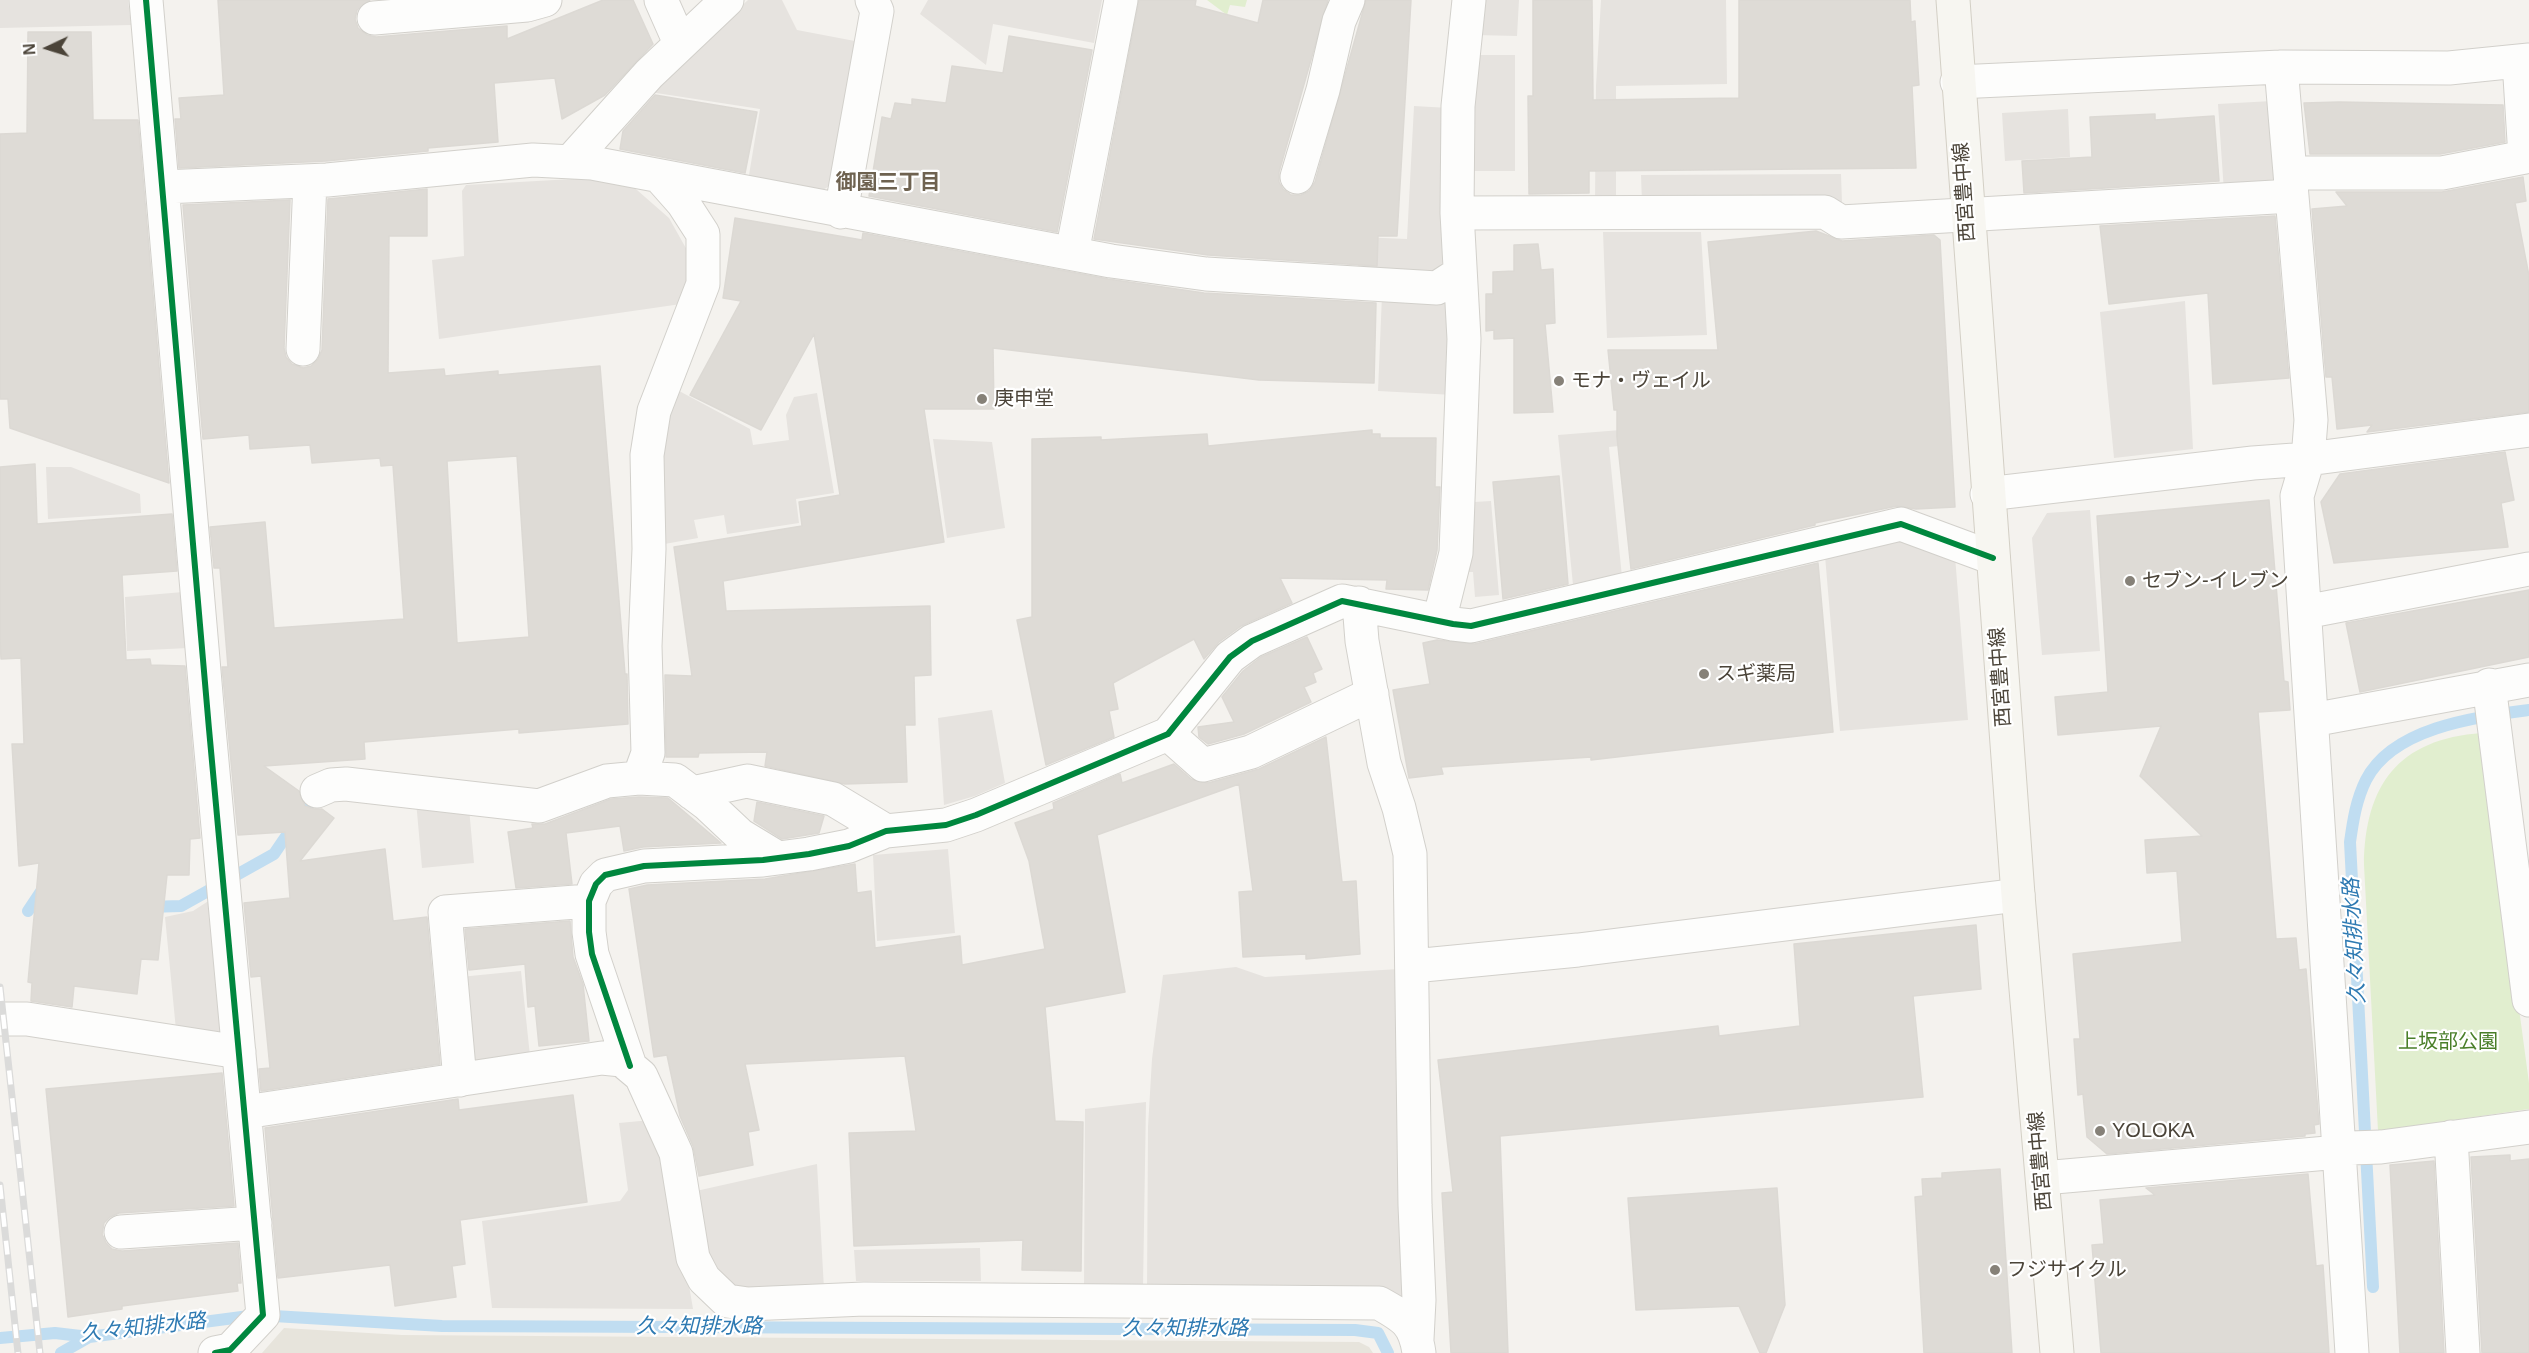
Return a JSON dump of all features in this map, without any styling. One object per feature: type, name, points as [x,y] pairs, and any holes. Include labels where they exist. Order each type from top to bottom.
[{"type":"main road","name":"西宮豊中線","points":[[1953,0],[1987,494],[2057,1353]]},
{"type":"street","points":[[146,0],[222,882],[240,1052],[263,1315],[230,1350],[214,1353]]},
{"type":"street","points":[[374,18],[527,5],[545,0]]},
{"type":"street","points":[[661,0],[681,43]]},
{"type":"street","points":[[570,162],[649,74],[727,0]]},
{"type":"street","points":[[841,212],[877,12],[872,0]]},
{"type":"street","points":[[1072,253],[1121,0]]},
{"type":"street","points":[[1297,177],[1323,90],[1339,21],[1348,0]]},
{"type":"street","points":[[1439,621],[1456,553],[1464,339],[1457,213],[1458,106],[1469,0]]},
{"type":"street","points":[[1457,213],[1825,212],[1841,222],[1967,215],[2291,185],[2442,174],[2525,157],[2524,60],[2449,68],[2281,67],[1958,82]]},
{"type":"street","points":[[2281,67],[2311,420],[2308,459],[2297,496],[2304,612],[2312,720],[2357,1149],[2352,1353]]},
{"type":"street","points":[[163,187],[310,180],[533,160],[592,162],[841,212],[1206,274],[1437,288],[1460,273]]},
{"type":"street","points":[[639,778],[648,753],[645,646],[649,549],[647,455],[654,411],[703,284],[703,234],[682,203],[660,177]]},
{"type":"street","points":[[303,349],[310,180]]},
{"type":"street","points":[[1987,494],[2253,463],[2308,459],[2529,430]]},
{"type":"street","points":[[630,1066],[592,954],[589,902],[596,884],[605,875],[644,866],[778,858],[849,846],[886,831],[946,825],[976,815],[1168,734],[1230,657],[1252,641],[1342,601],[1471,626],[1901,524],[1993,558]]},
{"type":"street","points":[[2304,612],[2529,569]]},
{"type":"street","points":[[1359,603],[1362,641],[1384,763],[1400,808],[1410,854],[1418,1346]]},
{"type":"street","points":[[2312,720],[2490,693],[2529,680]]},
{"type":"street","points":[[2490,693],[2529,1000]]},
{"type":"street","points":[[1168,734],[1203,765],[1251,752],[1372,694]]},
{"type":"street","points":[[317,791],[346,784],[539,806],[607,781],[639,778],[675,780],[740,835],[778,858]]},
{"type":"street","points":[[692,793],[747,781],[833,800],[886,831]]},
{"type":"street","points":[[1413,966],[1749,930],[2018,894]]},
{"type":"street","points":[[460,1080],[445,912],[589,902]]},
{"type":"street","points":[[0,1019],[27,1019],[240,1052]]},
{"type":"street","points":[[245,1112],[602,1058],[622,1060],[641,1076],[676,1154],[693,1258],[704,1279],[727,1301],[748,1304],[864,1299],[1379,1303],[1406,1317],[1418,1346]]},
{"type":"street","points":[[2043,1178],[2357,1149],[2529,1127]]},
{"type":"street","points":[[2451,1137],[2463,1353]]},
{"type":"street","points":[[121,1232],[255,1223]]},
{"type":"shaded area","points":[[0,0],[128,0],[131,25],[0,28]]},
{"type":"shaded area","points":[[748,0],[782,0],[797,30],[860,42],[834,183],[818,193],[748,181],[760,109],[650,92]]},
{"type":"shaded area","points":[[928,0],[1102,0],[1094,43],[993,24],[986,65],[920,14]]},
{"type":"shaded area","points":[[1479,0],[1519,0],[1517,36],[1476,35]]},
{"type":"shaded area","points":[[1601,0],[1726,0],[1727,84],[1616,86],[1616,204],[1595,204],[1596,86]]},
{"type":"shaded area","points":[[1473,55],[1515,55],[1515,171],[1474,171]]},
{"type":"shaded area","points":[[2272,101],[2278,188],[2224,192],[2218,104]]},
{"type":"shaded area","points":[[1414,106],[1449,108],[1446,259],[1434,272],[1358,268],[1359,237],[1407,239]]},
{"type":"shaded area","points":[[2068,109],[2070,157],[2005,161],[2002,113]]},
{"type":"shaded area","points":[[1841,174],[1842,203],[1642,203],[1641,175]]},
{"type":"shaded area","points":[[590,178],[629,183],[669,218],[692,259],[681,304],[439,339],[432,260],[464,256],[462,191],[466,185]]},
{"type":"shaded area","points":[[1603,232],[1701,232],[1707,335],[1607,338]]},
{"type":"shaded area","points":[[1382,295],[1453,297],[1454,395],[1378,391]]},
{"type":"shaded area","points":[[2185,301],[2193,449],[2114,458],[2100,312]]},
{"type":"shaded area","points":[[668,385],[750,429],[753,445],[789,440],[786,415],[794,397],[817,393],[834,493],[796,499],[799,523],[727,534],[724,515],[694,520],[698,538],[659,545],[656,507]]},
{"type":"shaded area","points":[[1646,428],[1648,443],[1609,447],[1622,577],[1573,585],[1558,435]]},
{"type":"shaded area","points":[[933,439],[992,442],[1005,528],[947,538]]},
{"type":"shaded area","points":[[46,467],[71,467],[140,494],[141,513],[48,519]]},
{"type":"shaded area","points":[[1491,501],[1499,595],[1475,597],[1473,572],[1461,572],[1474,527],[1474,502]]},
{"type":"shaded area","points":[[2090,510],[2100,651],[2042,655],[2032,538],[2047,513]]},
{"type":"shaded area","points":[[1903,536],[1955,556],[1968,720],[1840,731],[1825,556]]},
{"type":"shaded area","points":[[183,592],[188,648],[127,651],[125,597]]},
{"type":"shaded area","points":[[992,710],[1005,783],[975,796],[944,805],[938,718]]},
{"type":"shaded area","points":[[416,801],[469,808],[474,863],[422,868]]},
{"type":"shaded area","points":[[948,849],[955,933],[877,941],[873,855]]},
{"type":"shaded area","points":[[210,900],[220,1034],[176,1030],[165,917],[193,911]]},
{"type":"shaded area","points":[[1236,967],[1265,977],[1399,969],[1408,1296],[1147,1292],[1148,1127],[1152,1059],[1163,975]]},
{"type":"shaded area","points":[[521,971],[530,1056],[470,1066],[460,977]]},
{"type":"shaded area","points":[[1146,1102],[1143,1288],[1084,1288],[1085,1109]]},
{"type":"shaded area","points":[[651,1120],[668,1160],[693,1309],[492,1308],[482,1221],[620,1201],[628,1190],[619,1123]]},
{"type":"shaded area","points":[[817,1164],[824,1289],[742,1288],[724,1282],[708,1255],[696,1191]]},
{"type":"shaded area","points":[[980,1248],[981,1281],[856,1281],[854,1250]]},
{"type":"shaded area","points":[[284,1328],[402,1335],[1359,1342],[1369,1347],[1373,1353],[262,1353]]},
{"type":"green space","points":[[1207,0],[1247,0],[1245,7],[1230,5],[1227,15]]},
{"type":"green space","name":"上坂部公園","points":[[2482,733],[2529,1083],[2529,1109],[2378,1131],[2364,865],[2371,811],[2392,771],[2408,756],[2428,745],[2453,737]]},
{"type":"building","points":[[218,0],[370,0],[357,10],[355,19],[358,28],[367,35],[376,37],[507,26],[507,39],[603,0],[633,0],[653,44],[605,95],[562,119],[555,78],[494,83],[498,142],[326,161],[179,168],[175,119],[181,119],[179,98],[224,95]]},
{"type":"building","points":[[1139,0],[1196,0],[1195,6],[1258,23],[1263,0],[1328,0],[1279,172],[1279,182],[1283,189],[1291,195],[1301,195],[1309,191],[1315,182],[1366,0],[1411,0],[1397,236],[1378,236],[1377,266],[1208,255],[1094,239]]},
{"type":"building","points":[[1533,0],[1592,0],[1593,100],[1739,98],[1739,0],[1910,0],[1911,22],[1915,21],[1919,85],[1912,86],[1916,168],[1589,171],[1589,193],[1529,194],[1528,96],[1533,96]]},
{"type":"building","points":[[28,32],[91,32],[93,120],[138,120],[169,483],[10,428],[8,399],[0,399],[0,134],[27,133]]},
{"type":"building","points":[[1009,36],[1092,50],[1057,232],[869,196],[882,117],[891,119],[895,103],[912,105],[912,99],[946,103],[952,66],[1003,73]]},
{"type":"building","points":[[655,95],[757,112],[745,173],[620,149],[623,131]]},
{"type":"building","points":[[2304,103],[2503,105],[2505,142],[2440,154],[2310,154]]},
{"type":"building","points":[[2155,114],[2155,120],[2214,116],[2219,181],[2024,193],[2022,161],[2092,157],[2090,117]]},
{"type":"building","points":[[2523,177],[2526,201],[2515,203],[2529,276],[2529,412],[2367,432],[2372,425],[2337,429],[2332,377],[2326,377],[2312,209],[2347,206],[2336,192],[2442,192]]},
{"type":"building","points":[[427,189],[427,236],[389,236],[388,373],[444,369],[445,376],[498,371],[498,375],[600,366],[625,674],[627,674],[628,724],[519,733],[519,729],[364,742],[365,759],[264,766],[299,791],[305,806],[322,809],[334,818],[300,861],[385,849],[393,921],[427,917],[440,1064],[261,1091],[259,1069],[270,1068],[261,976],[251,977],[244,903],[290,898],[285,832],[238,835],[222,667],[228,667],[220,568],[214,568],[210,527],[265,522],[274,628],[404,619],[393,465],[381,466],[380,458],[312,463],[310,445],[250,449],[249,435],[203,439],[183,205],[290,200],[284,348],[286,357],[292,364],[303,368],[311,366],[318,359],[322,350],[328,199]],"holes":[[[517,456],[529,637],[457,643],[447,461]]]},
{"type":"building","points":[[2275,216],[2289,378],[2213,384],[2208,293],[2109,304],[2100,226]]},
{"type":"building","points":[[735,218],[862,240],[863,233],[1108,279],[1204,293],[1376,303],[1374,383],[1259,380],[993,348],[994,409],[924,409],[944,542],[723,581],[726,611],[930,606],[931,675],[914,676],[915,725],[905,725],[907,782],[845,784],[765,766],[767,752],[699,753],[698,757],[666,757],[665,675],[692,676],[674,547],[802,526],[799,502],[840,495],[814,334],[761,430],[690,395],[741,301],[723,298]]},
{"type":"building","points":[[1816,231],[1842,241],[1934,235],[1940,240],[1955,507],[1916,509],[1897,506],[1815,523],[1815,525],[1631,569],[1617,437],[1617,410],[1614,410],[1608,350],[1718,350],[1708,242]]},
{"type":"building","points":[[1538,244],[1541,270],[1553,269],[1555,323],[1545,324],[1553,412],[1514,413],[1514,338],[1494,339],[1494,330],[1486,331],[1486,294],[1493,294],[1493,272],[1514,271],[1514,245]]},
{"type":"building","points":[[1372,430],[1372,434],[1380,434],[1380,438],[1436,438],[1435,487],[1440,487],[1437,550],[1428,590],[1386,589],[1387,580],[1280,578],[1292,603],[1241,626],[1219,642],[1204,659],[1194,639],[1113,683],[1118,709],[1109,711],[1114,737],[1046,765],[1017,620],[1032,617],[1032,439],[1101,437],[1101,440],[1207,434],[1208,446]]},
{"type":"building","points":[[2505,452],[2514,500],[2501,503],[2508,547],[2334,563],[2321,502],[2340,474]]},
{"type":"building","points":[[35,464],[37,524],[172,514],[177,571],[122,575],[126,660],[150,659],[151,665],[185,666],[200,838],[190,839],[189,875],[167,875],[158,960],[141,959],[137,994],[74,986],[72,1007],[31,1001],[32,983],[28,982],[39,863],[19,866],[12,744],[24,744],[21,658],[1,659],[0,467]]},
{"type":"building","points":[[1559,476],[1568,584],[1503,599],[1493,482]]},
{"type":"building","points":[[2269,500],[2284,681],[2288,682],[2290,710],[2258,712],[2276,939],[2296,938],[2299,970],[2306,969],[2319,1124],[2314,1125],[2315,1133],[2305,1134],[2305,1136],[2107,1154],[2087,1137],[2083,1094],[2078,1095],[2074,1039],[2080,1039],[2073,954],[2182,942],[2177,871],[2147,873],[2145,840],[2202,836],[2140,776],[2161,726],[2058,735],[2055,697],[2108,692],[2097,516]]},
{"type":"building","name":"スギ薬局","points":[[1818,563],[1833,732],[1591,760],[1591,757],[1441,767],[1443,774],[1409,778],[1393,690],[1430,684],[1423,643],[1437,640],[1475,644]]},
{"type":"building","points":[[2529,590],[2529,657],[2360,692],[2346,623]]},
{"type":"building","points":[[1307,637],[1322,669],[1313,673],[1316,682],[1304,687],[1311,702],[1244,734],[1208,744],[1199,737],[1198,727],[1234,722],[1222,697],[1243,671],[1261,657]]},
{"type":"building","points":[[1326,737],[1342,882],[1356,881],[1360,954],[1306,959],[1306,954],[1243,957],[1239,892],[1253,891],[1239,784],[1097,835],[1125,992],[1045,1007],[1055,1121],[1083,1122],[1081,1271],[1022,1270],[1023,1240],[854,1246],[849,1133],[916,1131],[905,1056],[745,1064],[759,1130],[748,1132],[753,1165],[699,1176],[693,1146],[680,1116],[667,1055],[654,1057],[629,889],[647,885],[765,879],[855,864],[857,893],[871,891],[875,948],[960,936],[962,965],[1045,949],[1029,861],[1015,823],[1054,809],[1053,803],[1120,774],[1122,783],[1174,764],[1191,779],[1208,783],[1259,769]]},
{"type":"building","points":[[668,798],[721,843],[643,847],[624,851],[620,826],[566,833],[572,884],[516,888],[508,832],[533,828],[532,824],[545,824],[611,799]]},
{"type":"building","points":[[757,802],[824,816],[819,833],[782,839],[754,821]]},
{"type":"building","points":[[570,921],[573,957],[583,984],[589,1041],[539,1046],[535,1006],[528,1007],[525,964],[469,970],[465,929]]},
{"type":"building","points":[[1976,925],[1981,989],[1913,996],[1923,1097],[1500,1136],[1508,1353],[1451,1353],[1442,1193],[1453,1192],[1438,1060],[1718,1026],[1719,1036],[1800,1026],[1794,944]]},
{"type":"building","points":[[222,1073],[234,1206],[119,1213],[104,1223],[102,1234],[112,1249],[122,1251],[238,1243],[241,1283],[237,1283],[238,1291],[122,1306],[122,1309],[68,1317],[46,1089]]},
{"type":"building","points":[[573,1095],[587,1202],[460,1220],[465,1264],[452,1266],[456,1297],[395,1306],[390,1265],[278,1278],[265,1128],[458,1099],[459,1110]]},
{"type":"building","points":[[2510,1155],[2510,1161],[2529,1159],[2529,1353],[2482,1353],[2471,1157]]},
{"type":"building","points":[[2434,1161],[2444,1353],[2400,1353],[2390,1165]]},
{"type":"building","points":[[2000,1169],[2012,1353],[1924,1353],[1915,1197],[1923,1196],[1922,1179],[1942,1178],[1942,1173]]},
{"type":"building","points":[[2308,1174],[2316,1266],[2323,1265],[2329,1353],[2101,1353],[2092,1245],[2104,1244],[2100,1200],[2155,1195],[2146,1188]]},
{"type":"building","points":[[1777,1188],[1785,1305],[1766,1353],[1760,1353],[1739,1306],[1636,1310],[1628,1198]]},
{"type":"waterway","name":"久々知排水路","points":[[2373,1287],[2350,842],[2357,803],[2366,780],[2379,762],[2416,736],[2462,721],[2529,710]]},
{"type":"waterway","points":[[148,907],[181,906],[274,854],[308,804]]},
{"type":"waterway","points":[[28,911],[44,887]]},
{"type":"waterway","name":"久々知排水路","points":[[0,1338],[55,1333],[89,1337],[257,1315],[442,1326],[1355,1330],[1378,1333],[1388,1353]]},
{"type":"waterway","points":[[61,1353],[89,1337]]},
{"type":"railway","points":[[0,987],[40,1353]]},
{"type":"railway","points":[[0,1185],[18,1353]]},
{"type":"cycle path","points":[[146,0],[209,729],[263,1315],[230,1350],[215,1353]]},
{"type":"cycle path","points":[[630,1066],[592,954],[589,932],[589,901],[596,884],[605,875],[644,866],[763,860],[809,854],[849,846],[886,831],[946,825],[976,815],[1168,734],[1230,657],[1252,641],[1342,601],[1471,626],[1901,524],[1993,558]]},
{"type":"place","name":"モナ・ヴェイル","points":[[1559,381]]},
{"type":"place","name":"庚申堂","points":[[982,399]]},
{"type":"place","name":"セブン-イレブン","points":[[2130,581]]},
{"type":"place","name":"スギ薬局","points":[[1704,674]]},
{"type":"place","name":"YOLOKA","points":[[2100,1131]]},
{"type":"place","name":"フジサイクル","points":[[1995,1270]]},
{"type":"district","name":"御園三丁目","points":[[888,183]]}]
